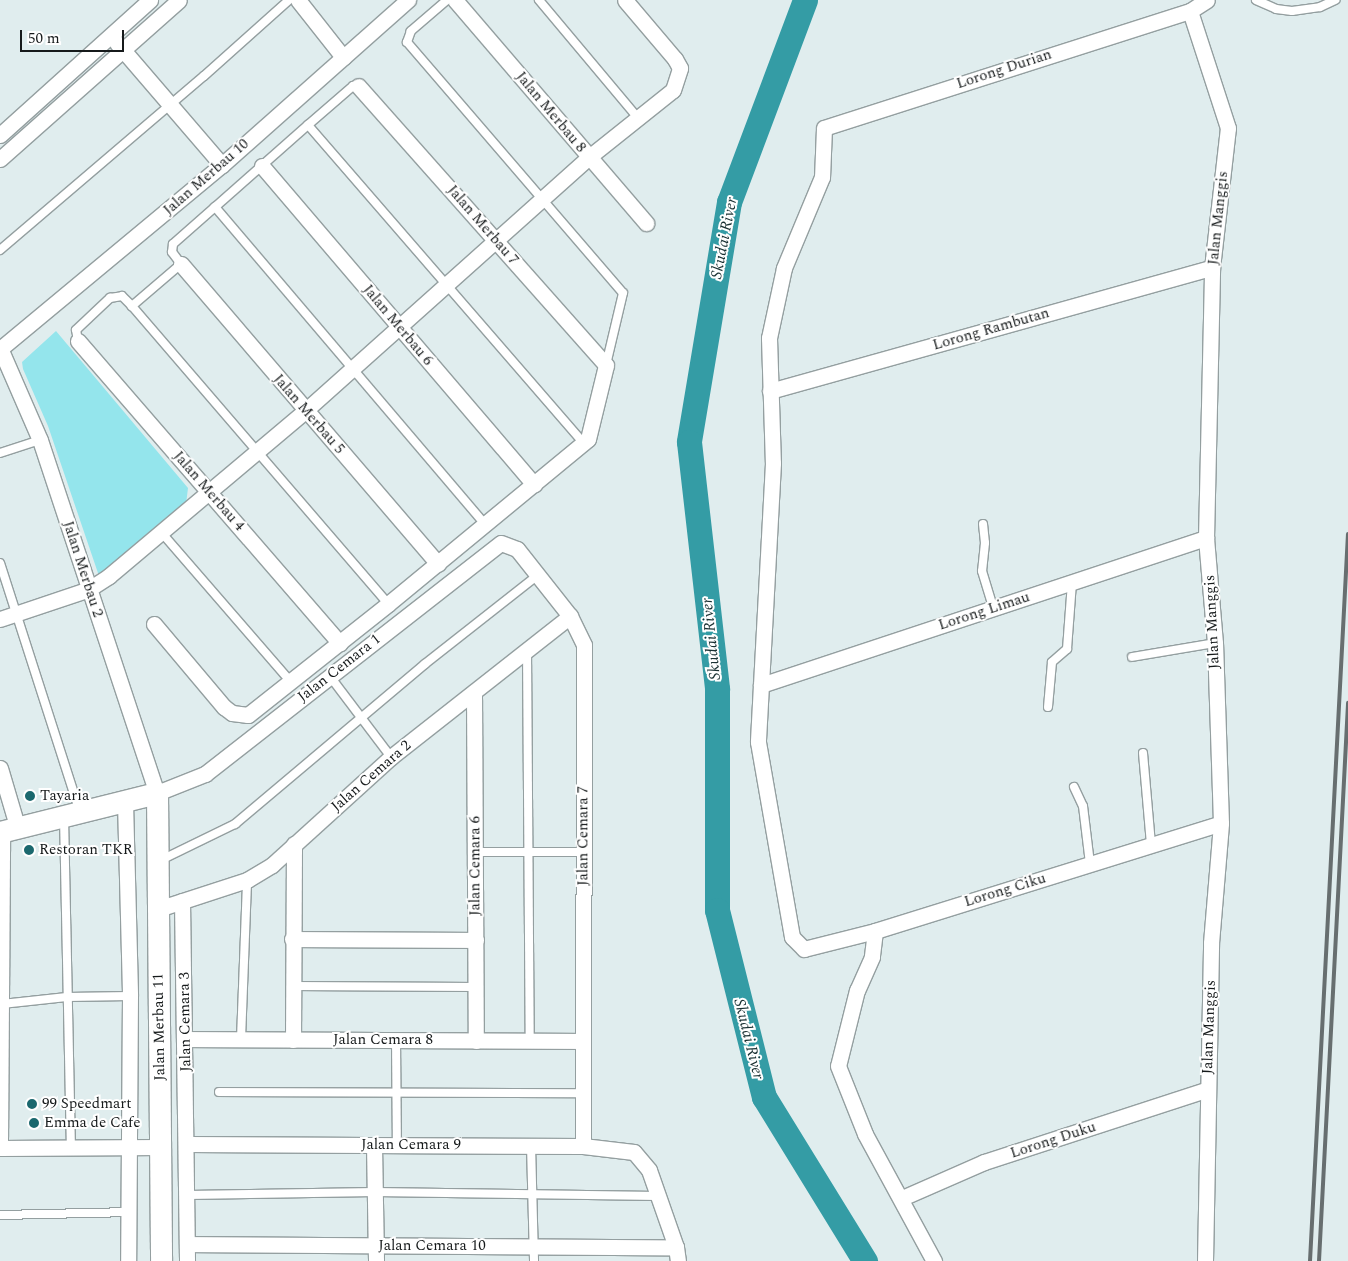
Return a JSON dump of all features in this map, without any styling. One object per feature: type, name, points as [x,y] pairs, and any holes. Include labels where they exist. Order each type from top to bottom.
[{"type":"street","points":[[0,134],[150,0]]},
{"type":"street","points":[[0,158],[179,0]]},
{"type":"street","points":[[298,0],[343,57]]},
{"type":"street","name":"Jalan Merbau 10","points":[[0,349],[222,165],[408,0]]},
{"type":"street","name":"Jalan Merbau 8","points":[[455,0],[646,223]]},
{"type":"street","points":[[0,619],[89,588],[161,532],[306,410],[540,200],[673,90],[680,68],[625,0]]},
{"type":"street","points":[[1190,11],[1207,0]]},
{"type":"street","name":"Lorong Durian","points":[[770,391],[769,338],[784,268],[822,177],[821,133],[829,125],[1190,11]]},
{"type":"street","name":"Jalan Manggis","points":[[1190,11],[1228,128],[1212,268],[1206,538],[1215,643],[1221,823],[1212,943],[1206,1090],[1205,1261]]},
{"type":"street","points":[[110,35],[222,165]]},
{"type":"street","name":"Jalan Merbau 7","points":[[358,86],[606,365]]},
{"type":"street","name":"Jalan Merbau 6","points":[[262,166],[534,485]]},
{"type":"street","name":"Jalan Merbau 5","points":[[181,264],[438,564]]},
{"type":"street","name":"Lorong Rambutan","points":[[770,391],[1212,268]]},
{"type":"street","name":"Jalan Merbau 4","points":[[78,341],[340,642]]},
{"type":"street","name":"Jalan Merbau 2","points":[[0,349],[40,440],[157,793]]},
{"type":"street","points":[[154,624],[232,713],[248,715],[438,564],[584,444],[606,365]]},
{"type":"street","points":[[761,685],[773,464],[770,391]]},
{"type":"street","name":"Lorong Limau","points":[[761,685],[1206,538]]},
{"type":"street","name":"Jalan Cemara 1","points":[[157,793],[205,774],[496,546],[507,543],[517,549]]},
{"type":"street","name":"Jalan Cemara 7","points":[[517,549],[570,616],[584,645],[583,1146]]},
{"type":"street","name":"Jalan Cemara 2","points":[[158,909],[248,880],[272,865],[391,757],[570,616]]},
{"type":"street","name":"Lorong Ciku","points":[[761,685],[758,742],[792,937],[799,946],[810,949],[875,931],[1221,823]]},
{"type":"street","name":"Jalan Cemara 6","points":[[474,692],[476,1041]]},
{"type":"street","points":[[0,768],[7,831],[1,996],[0,1142]]},
{"type":"street","points":[[7,831],[157,793]]},
{"type":"street","name":"Jalan Merbau 11","points":[[157,793],[161,1261]]},
{"type":"street","points":[[125,802],[130,996],[131,1147],[128,1261]]},
{"type":"street","points":[[293,1040],[292,939],[294,844]]},
{"type":"street","name":"Jalan Cemara 3","points":[[182,900],[188,1144],[188,1261]]},
{"type":"street","points":[[875,931],[872,957],[857,990],[838,1066],[865,1134],[902,1198],[934,1261]]},
{"type":"street","points":[[292,939],[476,940]]},
{"type":"street","name":"Jalan Cemara 8","points":[[185,1039],[582,1041]]},
{"type":"street","name":"Lorong Duku","points":[[902,1198],[984,1162],[1206,1090]]},
{"type":"street","name":"Jalan Cemara 9","points":[[188,1144],[583,1146],[634,1152],[649,1170],[658,1196]]},
{"type":"street","points":[[374,1145],[376,1261]]},
{"type":"street","points":[[0,1148],[160,1147]]},
{"type":"street","points":[[658,1196],[677,1254]]},
{"type":"street","name":"Jalan Cemara 10","points":[[188,1244],[376,1245],[534,1254],[677,1254]]},
{"type":"lane","points":[[0,250],[289,0]]},
{"type":"lane","points":[[447,0],[410,30],[407,42],[540,200],[623,293],[606,365]]},
{"type":"lane","points":[[539,0],[638,118]]},
{"type":"lane","points":[[1256,0],[1276,10],[1292,11],[1320,7],[1335,0]]},
{"type":"lane","points":[[132,306],[181,264],[172,252],[173,244],[353,86],[358,86]]},
{"type":"lane","points":[[308,125],[584,444]]},
{"type":"lane","points":[[215,207],[350,369],[486,524]]},
{"type":"lane","points":[[78,341],[76,330],[110,298],[122,296],[258,450],[388,604]]},
{"type":"lane","points":[[0,453],[40,440]]},
{"type":"lane","points":[[983,524],[982,571],[993,608]]},
{"type":"lane","points":[[161,532],[291,682]]},
{"type":"lane","points":[[0,564],[18,613],[72,815],[67,997],[71,1147]]},
{"type":"lane","points":[[157,862],[235,824],[360,717],[538,575]]},
{"type":"lane","points":[[1048,707],[1052,662],[1067,648],[1072,582]]},
{"type":"lane","points":[[1132,657],[1215,643]]},
{"type":"lane","points":[[527,650],[530,1041]]},
{"type":"lane","points":[[329,675],[391,757]]},
{"type":"lane","points":[[1143,753],[1151,844]]},
{"type":"lane","points":[[1074,787],[1084,806],[1090,864]]},
{"type":"lane","points":[[475,852],[583,852]]},
{"type":"lane","points":[[241,1039],[248,880]]},
{"type":"lane","points":[[292,986],[476,986]]},
{"type":"lane","points":[[1,996],[130,996]]},
{"type":"lane","points":[[396,1040],[397,1145]]},
{"type":"lane","points":[[219,1092],[582,1093]]},
{"type":"lane","points":[[531,1145],[534,1254]]},
{"type":"lane","points":[[188,1195],[375,1192],[658,1196]]},
{"type":"lane","points":[[0,1215],[130,1212]]},
{"type":"shaded area","points":[[56,331],[188,488],[186,504],[99,576],[48,426],[23,369],[22,362]]},
{"type":"waterway","name":"Skudai River","points":[[805,0],[729,202],[689,442],[717,689],[717,910],[764,1097],[865,1261]]},
{"type":"railway","points":[[1310,1261],[1348,534]]},
{"type":"railway","points":[[1319,1261],[1348,703]]},
{"type":"place","name":"Tayaria","points":[[30,796]]},
{"type":"place","name":"Restoran TKR","points":[[29,850]]},
{"type":"place","name":"99 Speedmart","points":[[32,1104]]},
{"type":"place","name":"Emma de Cafe","points":[[34,1123]]}]
